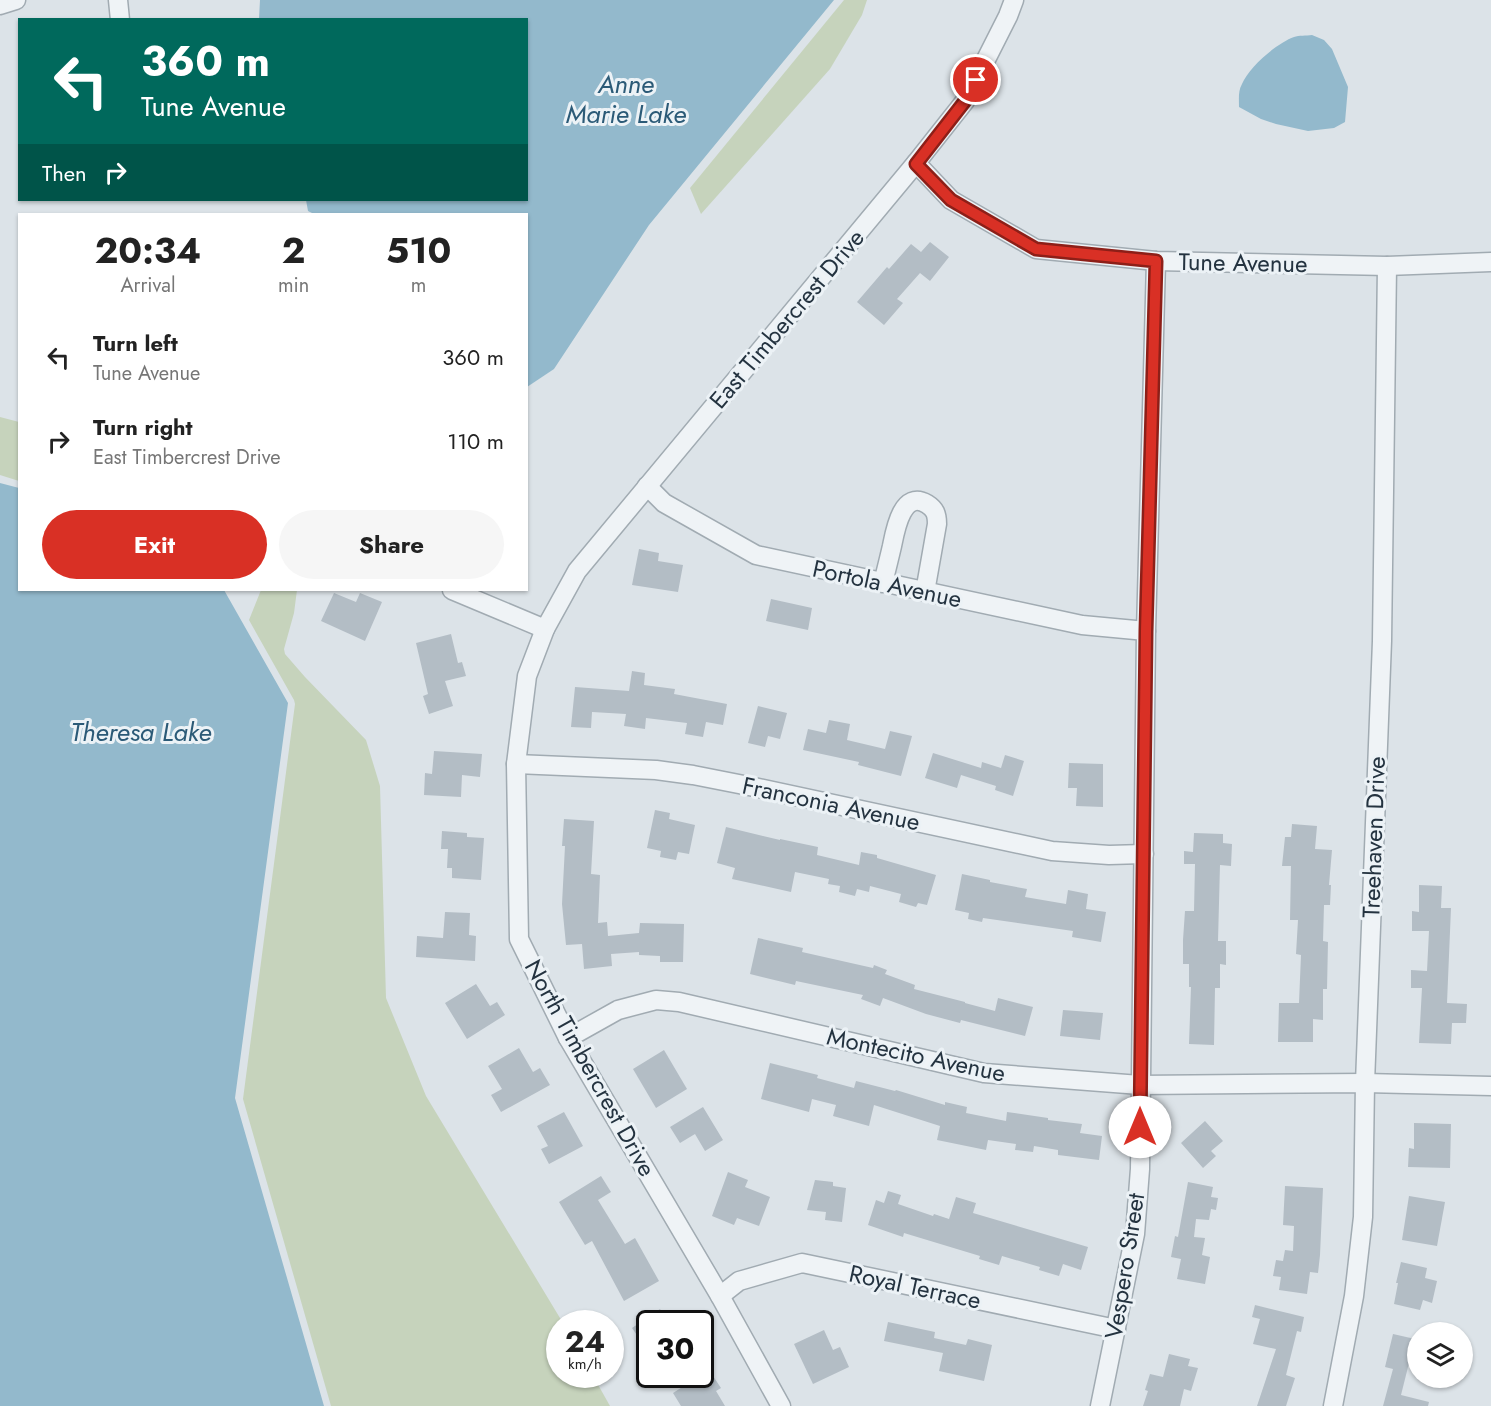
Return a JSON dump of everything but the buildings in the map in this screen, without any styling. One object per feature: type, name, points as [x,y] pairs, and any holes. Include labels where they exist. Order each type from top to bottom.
[{"type":"street","points":[[0,5],[15,0]]},
{"type":"street","points":[[118,0],[120,18]]},
{"type":"street","name":"East Timbercrest Drive","points":[[545,629],[577,571],[916,164],[965,101],[1014,0]]},
{"type":"street","name":"Tune Avenue","points":[[916,164],[951,200],[1036,249],[1156,261],[1387,266],[1491,262]]},
{"type":"street","name":"Vespero Street","points":[[1100,1406],[1135,1234],[1140,1169],[1146,631],[1156,261]]},
{"type":"street","name":"Treehaven Drive","points":[[1333,1406],[1354,1296],[1363,1217],[1365,1083],[1382,641],[1387,266]]},
{"type":"street","name":"Portola Avenue","points":[[647,486],[664,503],[756,555],[1082,625],[1146,631]]},
{"type":"street","points":[[883,583],[897,523],[902,512],[912,502],[923,502],[937,514],[938,524],[925,592]]},
{"type":"street","points":[[454,591],[545,629]]},
{"type":"street","name":"North Timbercrest Drive","points":[[545,629],[527,676],[516,764],[519,939],[568,1038],[720,1296],[781,1406]]},
{"type":"street","name":"Franconia Avenue","points":[[516,764],[656,770],[693,775],[1052,851],[1109,855],[1144,854]]},
{"type":"street","name":"Montecito Avenue","points":[[568,1038],[618,1010],[656,1000],[679,1002],[984,1073],[1140,1085],[1365,1083],[1491,1086]]},
{"type":"street","name":"Royal Terrace","points":[[720,1296],[739,1281],[802,1263],[1116,1329]]},
{"type":"green space","points":[[844,0],[867,0],[862,15],[830,69],[701,214],[690,188]]},
{"type":"green space","points":[[0,417],[18,422],[18,481],[0,475]]},
{"type":"green space","points":[[261,591],[297,591],[294,613],[284,649],[285,654],[366,740],[380,786],[386,998],[426,1096],[555,1310],[546,1310],[546,1388],[600,1388],[610,1406],[331,1406],[243,1099],[294,700],[249,620]]},
{"type":"water","name":"Anne Marie Lake","points":[[260,0],[834,0],[649,225],[554,369],[528,386],[528,213],[312,213],[308,211],[306,201],[528,201],[528,18],[259,18]]},
{"type":"water","points":[[1312,35],[1324,40],[1332,49],[1348,87],[1345,122],[1334,128],[1308,131],[1261,119],[1239,107],[1241,87],[1257,63],[1287,40],[1296,36]]},
{"type":"water","name":"Theresa Lake","points":[[0,483],[18,488],[18,591],[225,591],[288,703],[235,1098],[324,1406],[0,1406]]},
{"type":"route","points":[[976,80],[965,101],[916,164],[951,200],[1036,249],[1156,261],[1146,631],[1140,1127]]}]
